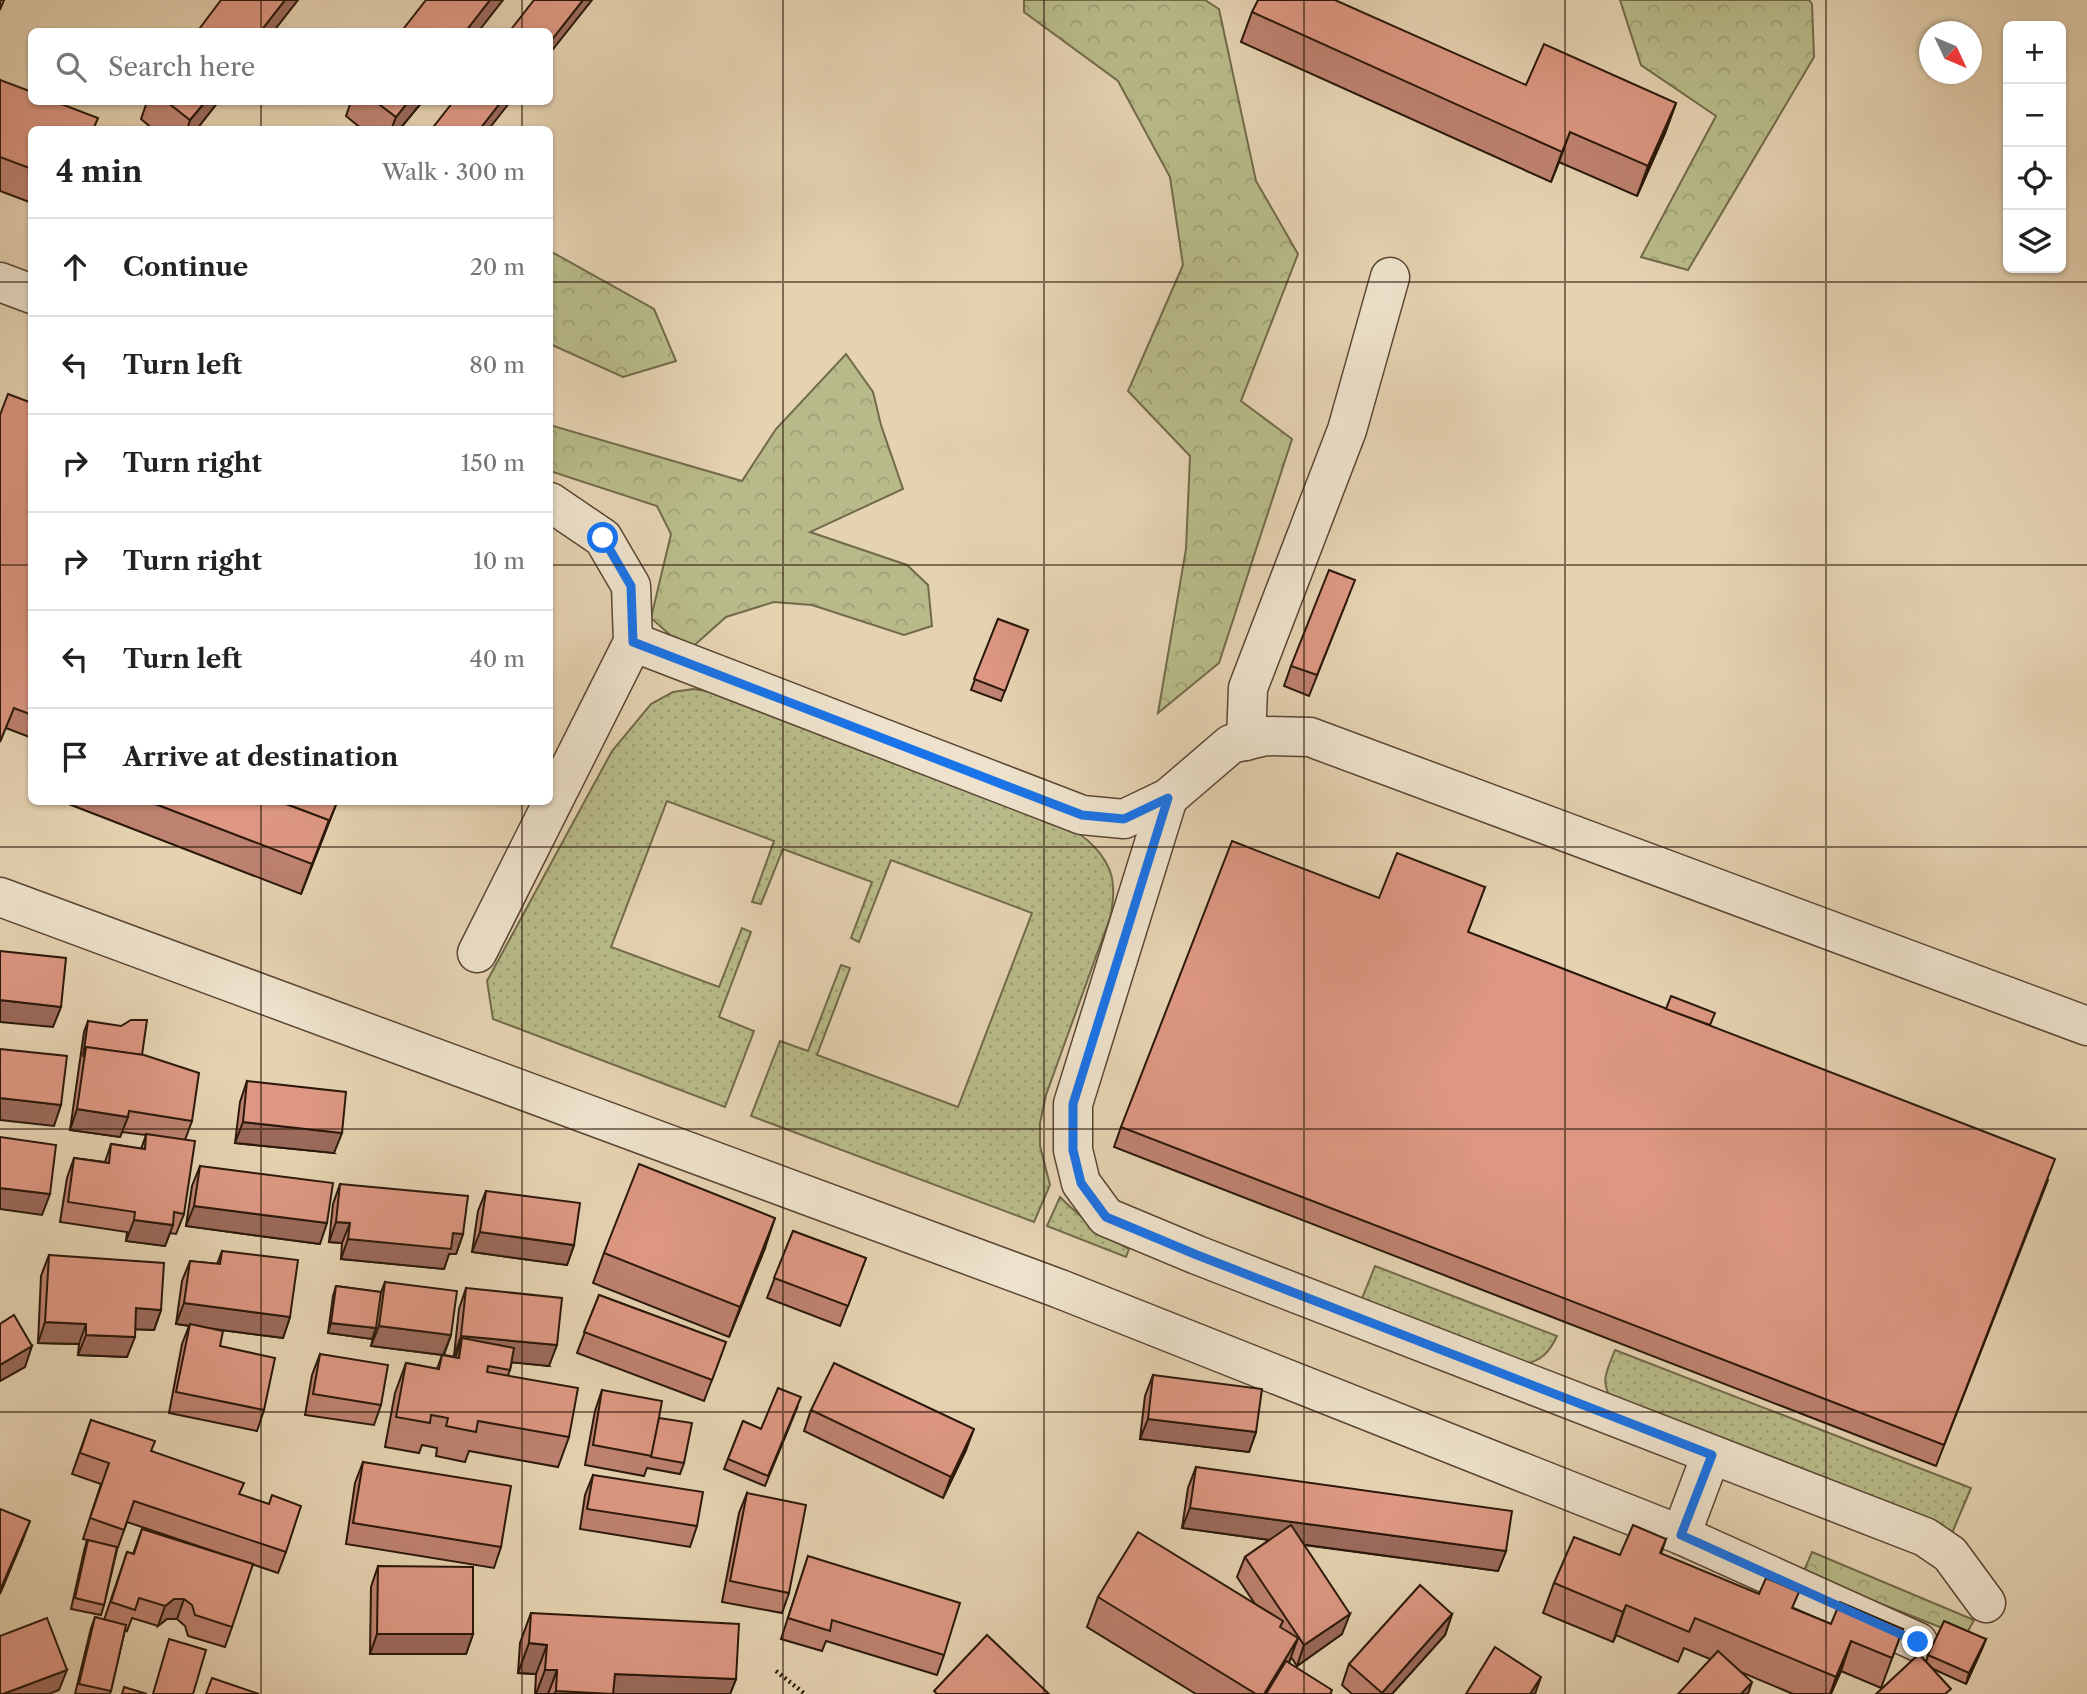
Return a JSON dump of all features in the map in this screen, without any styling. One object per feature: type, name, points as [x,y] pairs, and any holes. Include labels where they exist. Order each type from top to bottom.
[{"type":"street","points":[[1247,741],[1248,688],[1347,430],[1390,277]]},
{"type":"street","points":[[0,282],[28,292]]},
{"type":"street","points":[[553,504],[603,538],[631,586],[633,642],[553,801]]},
{"type":"street","points":[[633,642],[1082,815],[1124,819],[1168,798],[1231,744],[1266,736],[1310,737],[2087,1026]]},
{"type":"street","points":[[1168,798],[1073,1104],[1073,1150],[1081,1183],[1106,1217],[1197,1255],[1925,1537],[1950,1554],[1986,1603]]},
{"type":"street","points":[[477,953],[551,805]]},
{"type":"street","points":[[0,897],[1060,1289],[1681,1535],[1918,1642]]},
{"type":"street","points":[[1681,1535],[1712,1455]]},
{"type":"path","points":[[776,1671],[805,1694]]},
{"type":"green space","points":[[1024,0],[1205,0],[1219,9],[1256,181],[1298,254],[1241,401],[1292,439],[1219,663],[1158,713],[1186,549],[1190,456],[1128,391],[1183,265],[1170,177],[1118,81],[1024,12]]},
{"type":"green space","points":[[1620,0],[1809,0],[1812,4],[1814,57],[1688,270],[1641,257],[1716,116],[1641,65]]},
{"type":"green space","points":[[553,253],[654,309],[676,361],[623,377],[553,345]]},
{"type":"green space","points":[[846,354],[873,392],[881,425],[903,489],[810,532],[907,565],[928,585],[932,626],[904,635],[812,605],[774,602],[726,617],[688,651],[651,618],[671,534],[657,506],[553,472],[553,426],[742,481],[776,429]]},
{"type":"green space","points":[[693,689],[714,692],[1073,830],[1087,840],[1105,861],[1113,887],[1111,915],[1046,1095],[1040,1123],[1040,1146],[1050,1185],[1034,1222],[751,1116],[780,1041],[808,1051],[841,965],[850,968],[817,1055],[958,1107],[1032,913],[891,860],[859,942],[851,938],[872,882],[783,849],[761,904],[752,902],[774,841],[667,801],[611,947],[719,987],[742,928],[751,932],[719,1017],[754,1031],[725,1107],[493,1019],[487,981],[612,751],[651,704],[673,692]]},
{"type":"green space","points":[[1060,1197],[1092,1226],[1129,1249],[1126,1257],[1047,1226]]},
{"type":"green space","points":[[1375,1266],[1557,1336],[1544,1355],[1523,1365],[1359,1306]]},
{"type":"green space","points":[[1615,1350],[1971,1488],[1950,1538],[1614,1403],[1609,1396],[1605,1377]]},
{"type":"green space","points":[[1812,1552],[1974,1620],[1965,1637],[1803,1573]]},
{"type":"building","points":[[221,0],[285,0],[263,28],[200,28]]},
{"type":"building","points":[[426,0],[490,0],[468,28],[404,28]]},
{"type":"building","points":[[534,0],[583,0],[553,38],[553,28],[512,28]]},
{"type":"building","points":[[1258,0],[1335,0],[1526,85],[1544,44],[1676,103],[1648,166],[1570,132],[1562,152],[1252,12]]},
{"type":"building","points":[[0,80],[28,90],[28,105],[64,105],[98,118],[95,126],[28,126],[28,168],[0,157]]},
{"type":"building","points":[[171,105],[202,105],[190,120]]},
{"type":"building","points":[[380,105],[406,105],[396,117]]},
{"type":"building","points":[[451,105],[499,105],[482,126],[434,126]]},
{"type":"building","points":[[8,394],[28,402],[28,713],[14,708],[0,742],[0,415]]},
{"type":"building","points":[[1329,570],[1355,580],[1317,675],[1291,666]]},
{"type":"building","points":[[998,619],[1028,630],[1005,691],[974,679]]},
{"type":"building","points":[[158,805],[289,805],[329,820],[312,864]]},
{"type":"building","points":[[289,805],[336,805],[326,829],[329,820]]},
{"type":"building","points":[[1232,841],[1379,898],[1397,853],[1485,887],[1468,932],[2055,1159],[1944,1445],[1121,1127]]},
{"type":"building","points":[[0,951],[66,958],[61,1007],[0,1000]]},
{"type":"building","points":[[1671,996],[1715,1013],[1710,1025],[1666,1009]]},
{"type":"building","points":[[131,1020],[147,1020],[142,1055],[86,1047],[83,1057],[88,1021],[121,1026]]},
{"type":"building","points":[[86,1047],[144,1055],[199,1073],[192,1121],[129,1111],[128,1117],[77,1109]]},
{"type":"building","points":[[0,1049],[67,1056],[61,1105],[0,1098]]},
{"type":"building","points":[[247,1081],[346,1092],[342,1133],[243,1122]]},
{"type":"building","points":[[146,1134],[195,1141],[184,1214],[174,1212],[173,1225],[134,1220],[135,1212],[68,1202],[74,1158],[109,1163],[111,1144],[145,1149]]},
{"type":"building","points":[[0,1137],[56,1145],[50,1194],[0,1188]]},
{"type":"building","points":[[639,1164],[775,1218],[740,1307],[604,1253]]},
{"type":"building","points":[[200,1166],[333,1183],[327,1223],[194,1206]]},
{"type":"building","points":[[340,1184],[468,1196],[463,1234],[453,1233],[451,1249],[348,1239],[350,1223],[336,1222]]},
{"type":"building","points":[[486,1191],[580,1203],[574,1245],[480,1232]]},
{"type":"building","points":[[793,1231],[866,1258],[848,1306],[774,1278]]},
{"type":"building","points":[[222,1251],[298,1260],[290,1317],[184,1303],[190,1261],[220,1264]]},
{"type":"building","points":[[49,1255],[164,1263],[161,1310],[136,1308],[135,1337],[86,1335],[86,1324],[45,1322]]},
{"type":"building","points":[[385,1282],[457,1291],[451,1335],[379,1326]]},
{"type":"building","points":[[336,1286],[381,1292],[376,1328],[331,1323]]},
{"type":"building","points":[[466,1288],[562,1298],[557,1345],[461,1336]]},
{"type":"building","points":[[599,1295],[726,1342],[712,1380],[584,1332]]},
{"type":"building","points":[[14,1315],[32,1346],[0,1365],[0,1324]]},
{"type":"building","points":[[190,1324],[223,1331],[220,1346],[275,1358],[264,1410],[176,1392]]},
{"type":"building","points":[[462,1338],[514,1348],[510,1370],[488,1366],[487,1372],[578,1388],[569,1437],[478,1421],[476,1432],[446,1426],[448,1418],[431,1415],[430,1423],[396,1417],[406,1363],[439,1369],[442,1355],[459,1358]]},
{"type":"building","points":[[320,1354],[388,1365],[381,1405],[313,1394]]},
{"type":"building","points":[[834,1363],[974,1429],[951,1477],[811,1410]]},
{"type":"building","points":[[1153,1375],[1262,1389],[1256,1432],[1148,1419]]},
{"type":"building","points":[[778,1388],[801,1397],[768,1476],[728,1459],[743,1421],[761,1429]]},
{"type":"building","points":[[602,1390],[662,1401],[652,1456],[593,1445]]},
{"type":"building","points":[[659,1418],[692,1423],[684,1463],[651,1457]]},
{"type":"building","points":[[91,1420],[155,1441],[151,1451],[244,1483],[239,1494],[269,1504],[272,1495],[301,1506],[286,1552],[134,1501],[124,1530],[90,1518],[109,1463],[80,1453]]},
{"type":"building","points":[[363,1462],[511,1486],[501,1547],[353,1523]]},
{"type":"building","points":[[1196,1467],[1512,1511],[1506,1551],[1190,1508]]},
{"type":"building","points":[[593,1475],[703,1492],[697,1526],[587,1509]]},
{"type":"building","points":[[747,1493],[806,1505],[789,1593],[730,1581]]},
{"type":"building","points":[[0,1509],[30,1521],[0,1590]]},
{"type":"building","points":[[1291,1525],[1350,1614],[1304,1645],[1245,1557]]},
{"type":"building","points":[[1633,1525],[1666,1539],[1660,1553],[1759,1594],[1766,1578],[1799,1592],[1792,1608],[1831,1624],[1840,1602],[1903,1629],[1892,1658],[1851,1641],[1836,1677],[1695,1618],[1689,1632],[1626,1605],[1623,1612],[1554,1583],[1574,1537],[1620,1555]]},
{"type":"building","points":[[142,1529],[253,1564],[232,1627],[195,1615],[192,1605],[184,1599],[174,1599],[165,1606],[139,1598],[135,1610],[111,1602],[127,1552],[134,1554]]},
{"type":"building","points":[[1138,1532],[1283,1621],[1280,1627],[1298,1638],[1264,1694],[1256,1694],[1098,1597]]},
{"type":"building","points":[[88,1540],[117,1547],[104,1605],[75,1598]]},
{"type":"building","points":[[808,1556],[960,1603],[944,1655],[832,1620],[830,1631],[788,1618]]},
{"type":"building","points":[[378,1566],[473,1567],[473,1634],[377,1634]]},
{"type":"building","points":[[1420,1585],[1452,1614],[1382,1693],[1349,1664]]},
{"type":"building","points":[[531,1613],[739,1624],[736,1679],[615,1674],[613,1694],[556,1691],[557,1670],[545,1670],[547,1645],[529,1643]]},
{"type":"building","points":[[95,1617],[126,1625],[111,1691],[79,1684]]},
{"type":"building","points":[[47,1618],[67,1670],[0,1694],[0,1636]]},
{"type":"building","points":[[1944,1621],[1986,1639],[1969,1673],[1928,1655]]},
{"type":"building","points":[[987,1635],[1049,1694],[937,1694],[934,1691]]},
{"type":"building","points":[[169,1639],[206,1650],[193,1694],[153,1694]]},
{"type":"building","points":[[1495,1647],[1541,1677],[1530,1694],[1466,1694]]},
{"type":"building","points":[[1718,1651],[1752,1682],[1741,1694],[1678,1694]]},
{"type":"building","points":[[1919,1654],[1951,1689],[1945,1694],[1876,1694]]},
{"type":"building","points":[[1286,1661],[1332,1690],[1330,1694],[1266,1694]]},
{"type":"building","points":[[212,1678],[259,1694],[206,1694]]},
{"type":"building","points":[[124,1687],[147,1694],[122,1694]]},
{"type":"route","points":[[603,538],[631,586],[633,642],[1082,815],[1124,819],[1168,798],[1073,1104],[1073,1150],[1081,1183],[1106,1217],[1197,1255],[1712,1455],[1681,1535],[1918,1642]]}]
